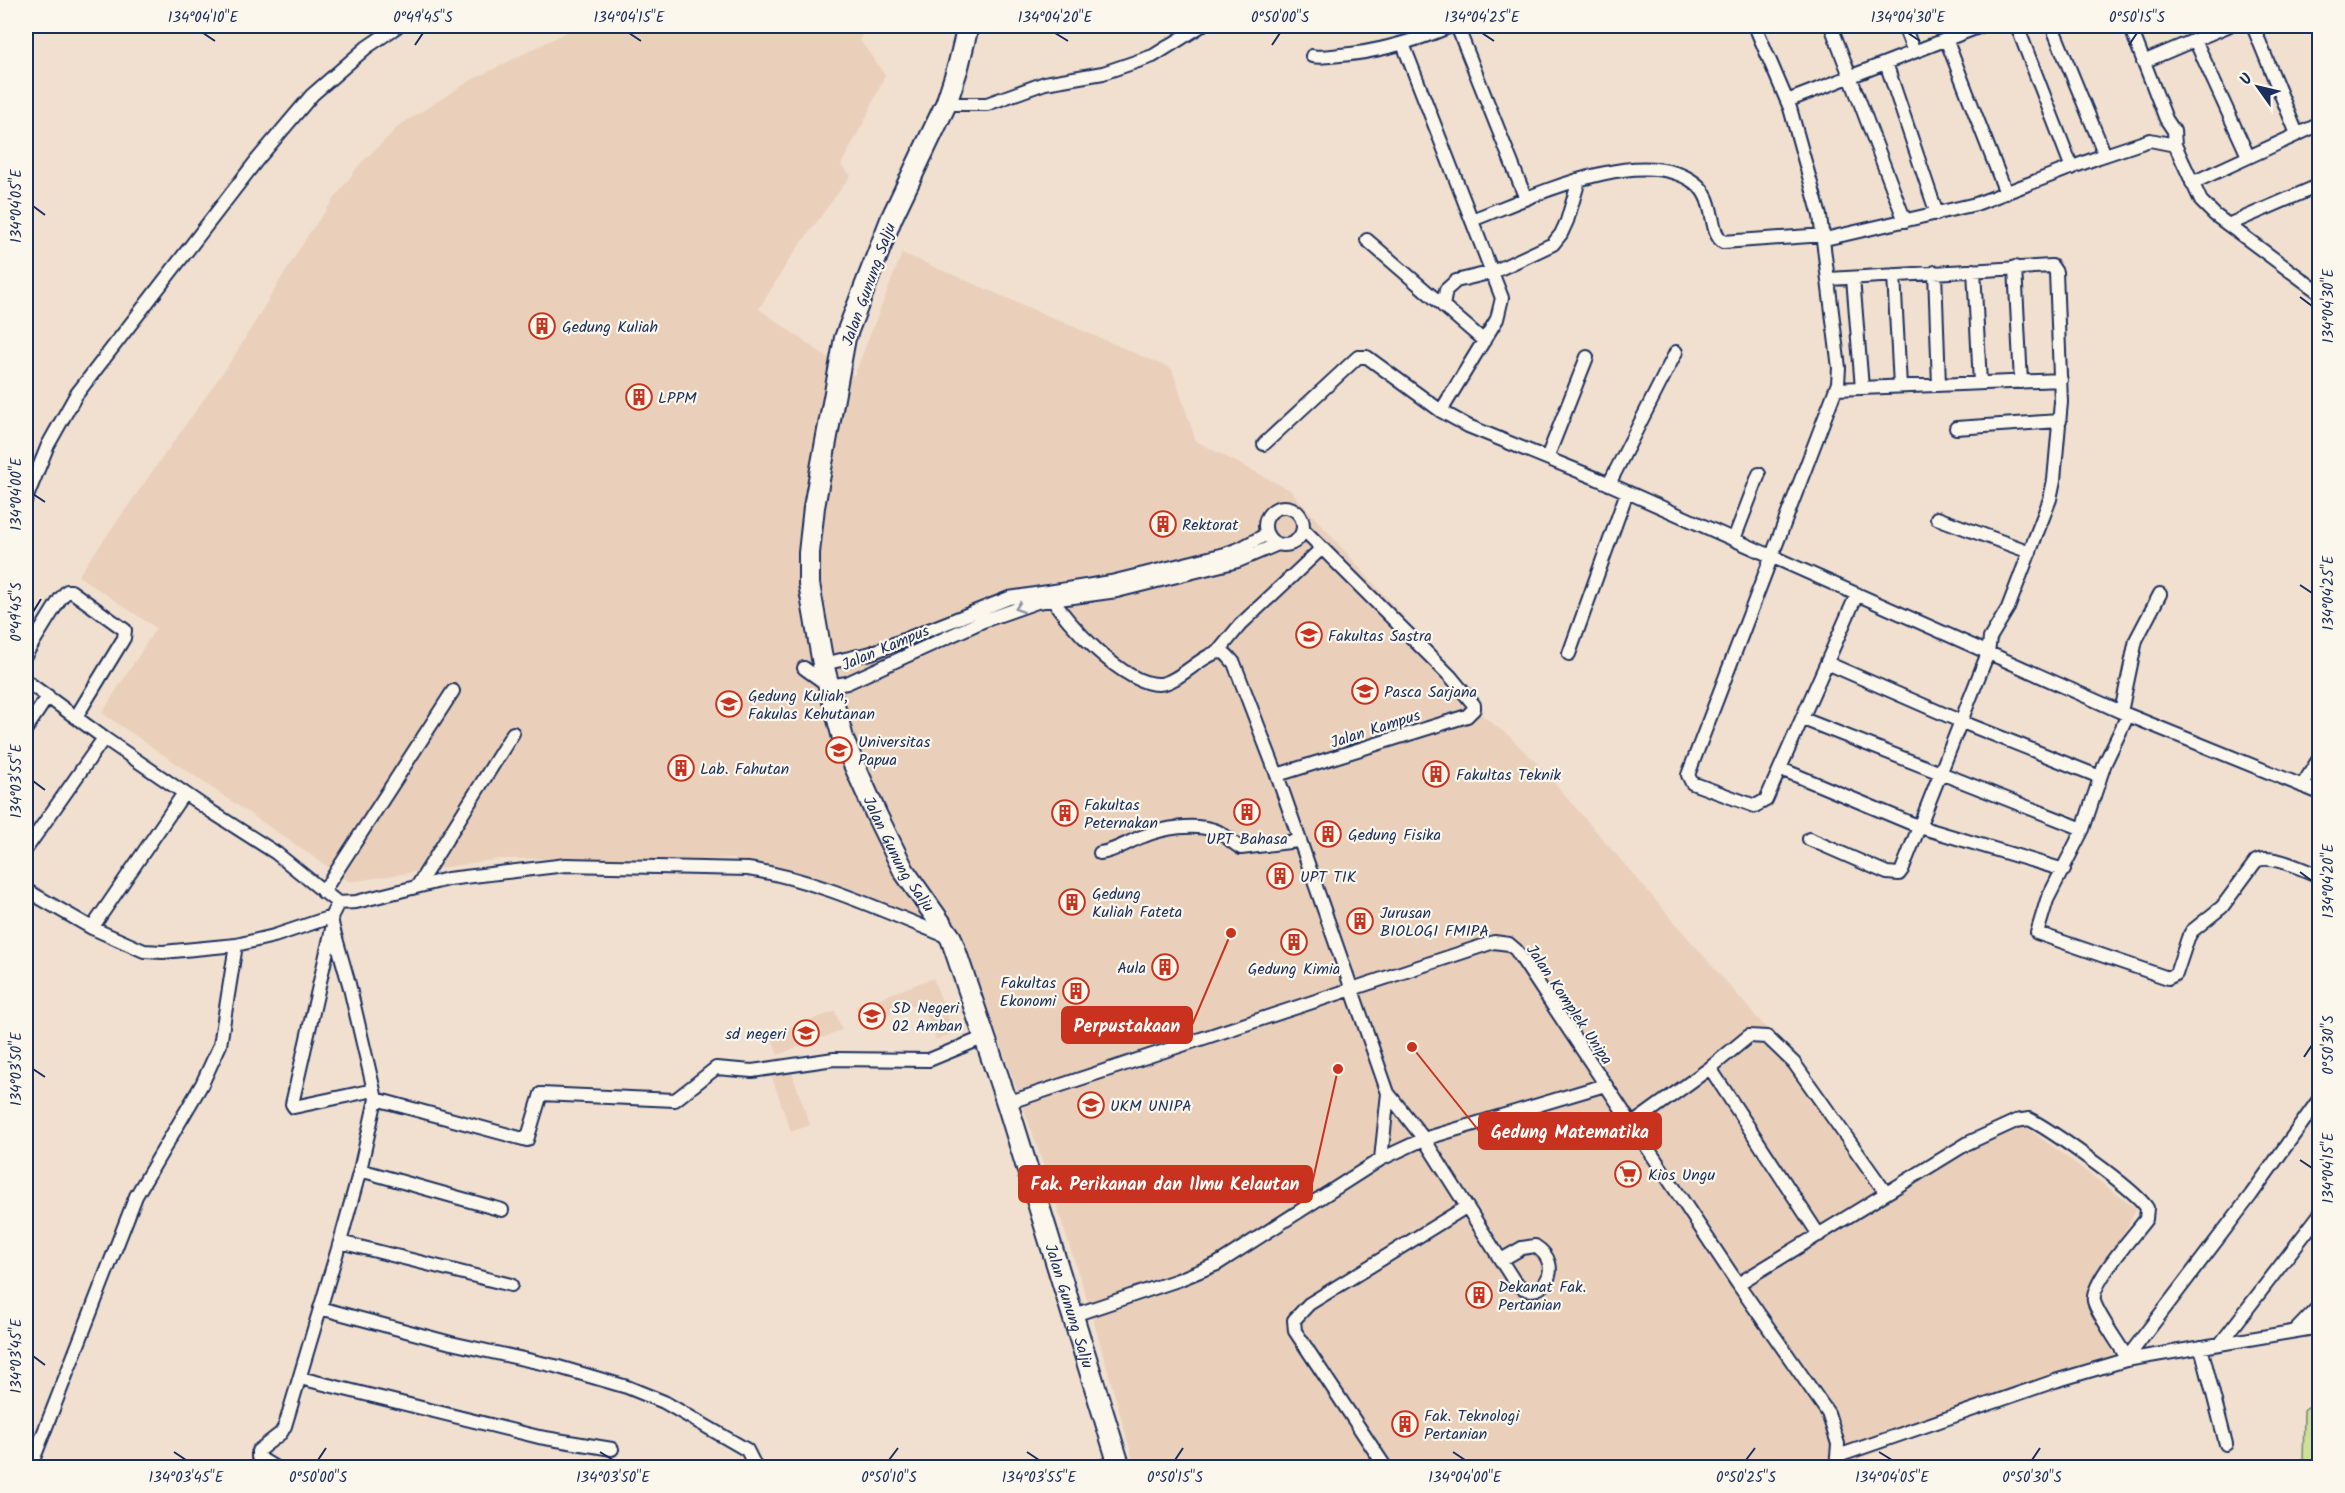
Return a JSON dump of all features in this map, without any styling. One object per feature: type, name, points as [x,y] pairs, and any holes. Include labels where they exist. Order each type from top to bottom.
[{"type":"main road","name":"Jalan Gunung Salju","points":[[968,26],[946,104],[892,217],[845,339],[825,444],[809,553],[809,584],[823,664],[844,742],[876,816],[904,871],[951,938],[1007,1103],[1119,1464]]},
{"type":"street","points":[[26,500],[48,445],[76,394],[256,160],[312,95],[367,47],[398,26]]},
{"type":"street","points":[[946,104],[987,104],[1045,82],[1103,73],[1153,56],[1201,26]]},
{"type":"street","points":[[1312,56],[1368,53],[1403,44],[1451,26]]},
{"type":"street","points":[[1457,26],[1526,199]]},
{"type":"street","points":[[1755,26],[1787,101],[1803,150],[1824,237],[1839,369],[1836,389],[1688,775],[1689,780],[1698,786],[1755,806],[1766,800],[1857,594]]},
{"type":"street","points":[[1831,26],[1905,221]]},
{"type":"street","points":[[1904,26],[1914,52]]},
{"type":"street","points":[[1787,101],[1979,26]]},
{"type":"street","points":[[2018,26],[2072,168]]},
{"type":"street","points":[[2052,26],[2105,155]]},
{"type":"street","points":[[2130,26],[2166,118],[2174,131],[2175,145],[2202,201],[2215,215],[2230,224],[2319,293]]},
{"type":"street","points":[[2143,62],[2228,26]]},
{"type":"street","points":[[2253,26],[2297,134]]},
{"type":"street","points":[[1946,39],[2006,193]]},
{"type":"street","points":[[2195,39],[2248,156]]},
{"type":"street","points":[[1403,44],[1502,298],[1497,319],[1441,411]]},
{"type":"street","points":[[1886,63],[1937,214]]},
{"type":"street","points":[[2192,183],[2319,124]]},
{"type":"street","points":[[1472,220],[1601,172],[1626,169],[1652,170],[1684,176],[1696,183],[1707,196],[1714,219],[1715,234],[1723,242],[1824,237],[1976,204],[2150,140],[2175,145]]},
{"type":"street","points":[[1443,306],[1444,294],[1456,281],[1493,272],[1553,244],[1567,221],[1579,180]]},
{"type":"street","points":[[2230,224],[2319,184]]},
{"type":"street","points":[[1367,240],[1484,341]]},
{"type":"street","points":[[1809,839],[1894,875],[1899,874],[1902,870],[1962,722],[1988,653],[1990,638],[2008,608],[2050,500],[2055,480],[2060,421],[2061,380],[2055,269],[2045,265],[1829,279]]},
{"type":"street","points":[[2015,267],[2021,382]]},
{"type":"street","points":[[1974,270],[1980,383]]},
{"type":"street","points":[[1935,272],[1939,385]]},
{"type":"street","points":[[1894,275],[1900,386]]},
{"type":"street","points":[[1853,278],[1862,388]]},
{"type":"street","points":[[1609,484],[1676,352]]},
{"type":"street","points":[[1264,444],[1362,355],[1377,363],[1441,411],[1468,426],[1609,484],[2125,714],[2319,793]]},
{"type":"street","points":[[1547,458],[1587,357]]},
{"type":"street","points":[[1836,389],[2061,380]]},
{"type":"street","points":[[1956,428],[2060,421]]},
{"type":"street","points":[[1734,539],[1759,474]]},
{"type":"street","points":[[1569,654],[1627,492]]},
{"type":"street","name":"Jalan Kampus","points":[[829,686],[861,677],[1001,614],[1051,597],[1136,581],[1214,562],[1238,561],[1278,544],[1294,542],[1303,529],[1302,519],[1296,511],[1282,507],[1273,511],[1268,517],[1267,534],[1214,562]]},
{"type":"street","points":[[1937,518],[2030,552]]},
{"type":"street","name":"Jalan Kampus","points":[[1277,774],[1467,716],[1474,709],[1470,699],[1451,677],[1303,529]]},
{"type":"street","points":[[1267,534],[1278,544]]},
{"type":"street","points":[[1051,597],[1089,644],[1126,672],[1160,685],[1171,682],[1218,652],[1240,625],[1322,548]]},
{"type":"street","points":[[26,654],[67,591],[71,591],[125,630],[124,638],[76,717]]},
{"type":"street","points":[[1072,623],[1071,614],[1076,593]]},
{"type":"street","name":"Jalan Kampus","points":[[823,664],[871,653],[1010,598],[1029,594],[1051,597]]},
{"type":"street","points":[[2160,594],[2136,640],[2125,714],[2100,777],[2083,829],[2047,900],[2037,933],[2168,978],[2176,974],[2192,931],[2222,907],[2256,861],[2263,858],[2272,859],[2319,876]]},
{"type":"street","points":[[1218,652],[1225,653],[1234,663],[1277,774],[1298,841],[1353,987],[1388,1093],[1424,1139],[1501,1260]]},
{"type":"street","points":[[1827,663],[1962,722],[2100,777]]},
{"type":"street","points":[[26,681],[104,738],[276,853],[338,903],[356,902],[448,879],[566,865],[748,869],[776,873],[802,881],[951,938]]},
{"type":"street","points":[[323,892],[453,691]]},
{"type":"street","points":[[26,729],[48,696]]},
{"type":"street","points":[[1803,719],[2083,829]]},
{"type":"street","points":[[418,885],[513,733]]},
{"type":"street","points":[[26,849],[104,738]]},
{"type":"street","points":[[2302,786],[2319,757]]},
{"type":"street","points":[[1781,769],[1920,827],[2064,870]]},
{"type":"street","points":[[92,928],[184,793]]},
{"type":"street","points":[[1100,853],[1117,849],[1143,836],[1193,827],[1204,827],[1221,832],[1241,848],[1298,841]]},
{"type":"street","points":[[26,890],[92,928],[144,951],[163,952],[236,945],[332,923]]},
{"type":"street","points":[[338,903],[291,1104],[294,1107],[375,1094],[527,1140],[541,1094],[675,1100],[716,1068],[752,1071],[834,1059],[928,1060],[984,1037]]},
{"type":"street","points":[[276,1467],[258,1456],[258,1450],[283,1430],[360,1170],[375,1094],[332,923]]},
{"type":"street","name":"Jalan Komplek Unipa","points":[[1007,1103],[1353,987],[1494,942],[1503,942],[1516,950],[1738,1284],[1828,1413],[1838,1444],[1837,1462]]},
{"type":"street","points":[[30,1467],[131,1207],[202,1084],[220,1045],[236,945]]},
{"type":"street","points":[[1631,1125],[1710,1068],[1749,1036],[1767,1037],[1794,1064],[1886,1193]]},
{"type":"street","points":[[1710,1068],[1819,1235]]},
{"type":"street","points":[[1074,1315],[1178,1280],[1217,1264],[1381,1159],[1424,1139],[1605,1085]]},
{"type":"street","points":[[1381,1159],[1388,1093]]},
{"type":"street","points":[[2126,1359],[2250,1195],[2319,1098]]},
{"type":"street","points":[[1738,1284],[1968,1143],[2021,1119],[2034,1122],[2118,1182],[2147,1208],[2146,1219],[2101,1280],[2094,1294],[2096,1307],[2126,1359]]},
{"type":"street","points":[[360,1170],[502,1210]]},
{"type":"street","points":[[1386,1467],[1300,1340],[1295,1331],[1294,1320],[1309,1304],[1466,1207]]},
{"type":"street","points":[[2221,1343],[2319,1214]]},
{"type":"street","points":[[340,1242],[511,1285]]},
{"type":"street","points":[[2296,1329],[2319,1305]]},
{"type":"street","points":[[320,1308],[451,1343],[555,1366],[627,1387],[664,1402],[747,1450],[756,1467]]},
{"type":"street","points":[[1837,1462],[2055,1381],[2126,1359],[2319,1327]]},
{"type":"street","points":[[2201,1347],[2226,1444]]},
{"type":"street","points":[[300,1378],[539,1437],[612,1449]]},
{"type":"street","points":[[1097,1467],[1119,1464]]},
{"type":"shaded area","name":"Universitas Papua","points":[[579,26],[865,26],[860,40],[885,75],[866,118],[841,165],[851,175],[789,260],[759,309],[854,376],[902,253],[1172,369],[1196,441],[1290,490],[1403,616],[1400,636],[1457,696],[1509,736],[1537,763],[1766,1028],[1888,1183],[2025,1126],[2137,1209],[2090,1295],[2117,1364],[1860,1458],[1855,1467],[1135,1467],[1091,1312],[1038,1149],[969,956],[895,908],[817,880],[730,858],[700,860],[499,859],[350,882],[102,713],[156,628],[78,576],[231,361],[308,235],[359,165],[400,125],[468,82]]},
{"type":"shaded area","name":"SD Negeri 02 Amban","points":[[933,978],[954,1033],[936,1040],[921,1002],[863,1024],[856,1007]]},
{"type":"shaded area","name":"sd negeri","points":[[835,1011],[842,1030],[778,1055],[771,1035]]},
{"type":"shaded area","name":"sd negeri","points":[[790,1067],[810,1125],[791,1132],[771,1075]]},
{"type":"green space","points":[[2319,1399],[2319,1467],[2303,1467],[2304,1410]]},
{"type":"place","name":"Gedung Kuliah","points":[[542,326]]},
{"type":"place","name":"LPPM","points":[[639,397]]},
{"type":"place","name":"Rektorat","points":[[1163,524]]},
{"type":"place","name":"Fakultas Sastra","points":[[1309,635]]},
{"type":"place","name":"Pasca Sarjana","points":[[1365,691]]},
{"type":"place","name":"Gedung Kuliah, Fakulas Kehutanan","points":[[729,704]]},
{"type":"place","name":"Universitas Papua","points":[[839,750]]},
{"type":"place","name":"Lab. Fahutan","points":[[681,768]]},
{"type":"place","name":"Fakultas Teknik","points":[[1436,774]]},
{"type":"place","name":"UPT Bahasa","points":[[1247,812]]},
{"type":"place","name":"Fakultas Peternakan","points":[[1065,813]]},
{"type":"place","name":"Gedung Fisika","points":[[1328,834]]},
{"type":"place","name":"UPT TIK","points":[[1280,876]]},
{"type":"place","name":"Gedung Kuliah Fateta","points":[[1072,902]]},
{"type":"place","name":"Jurusan BIOLOGI FMIPA","points":[[1360,921]]},
{"type":"place","name":"Perpustakaan","points":[[1231,933]]},
{"type":"place","name":"Gedung Kimia","points":[[1294,942]]},
{"type":"place","name":"Aula","points":[[1165,967]]},
{"type":"place","name":"Fakultas Ekonomi","points":[[1076,991]]},
{"type":"place","name":"SD Negeri 02 Amban","points":[[872,1016]]},
{"type":"place","name":"sd negeri","points":[[806,1033]]},
{"type":"place","name":"Gedung Matematika","points":[[1412,1047]]},
{"type":"place","name":"Fak. Perikanan dan Ilmu Kelautan","points":[[1338,1069]]},
{"type":"place","name":"UKM UNIPA","points":[[1091,1105]]},
{"type":"place","name":"Kios Ungu","points":[[1628,1174]]},
{"type":"place","name":"Dekanat Fak. Pertanian","points":[[1479,1295]]},
{"type":"place","name":"Fak. Teknologi Pertanian","points":[[1405,1424]]}]
